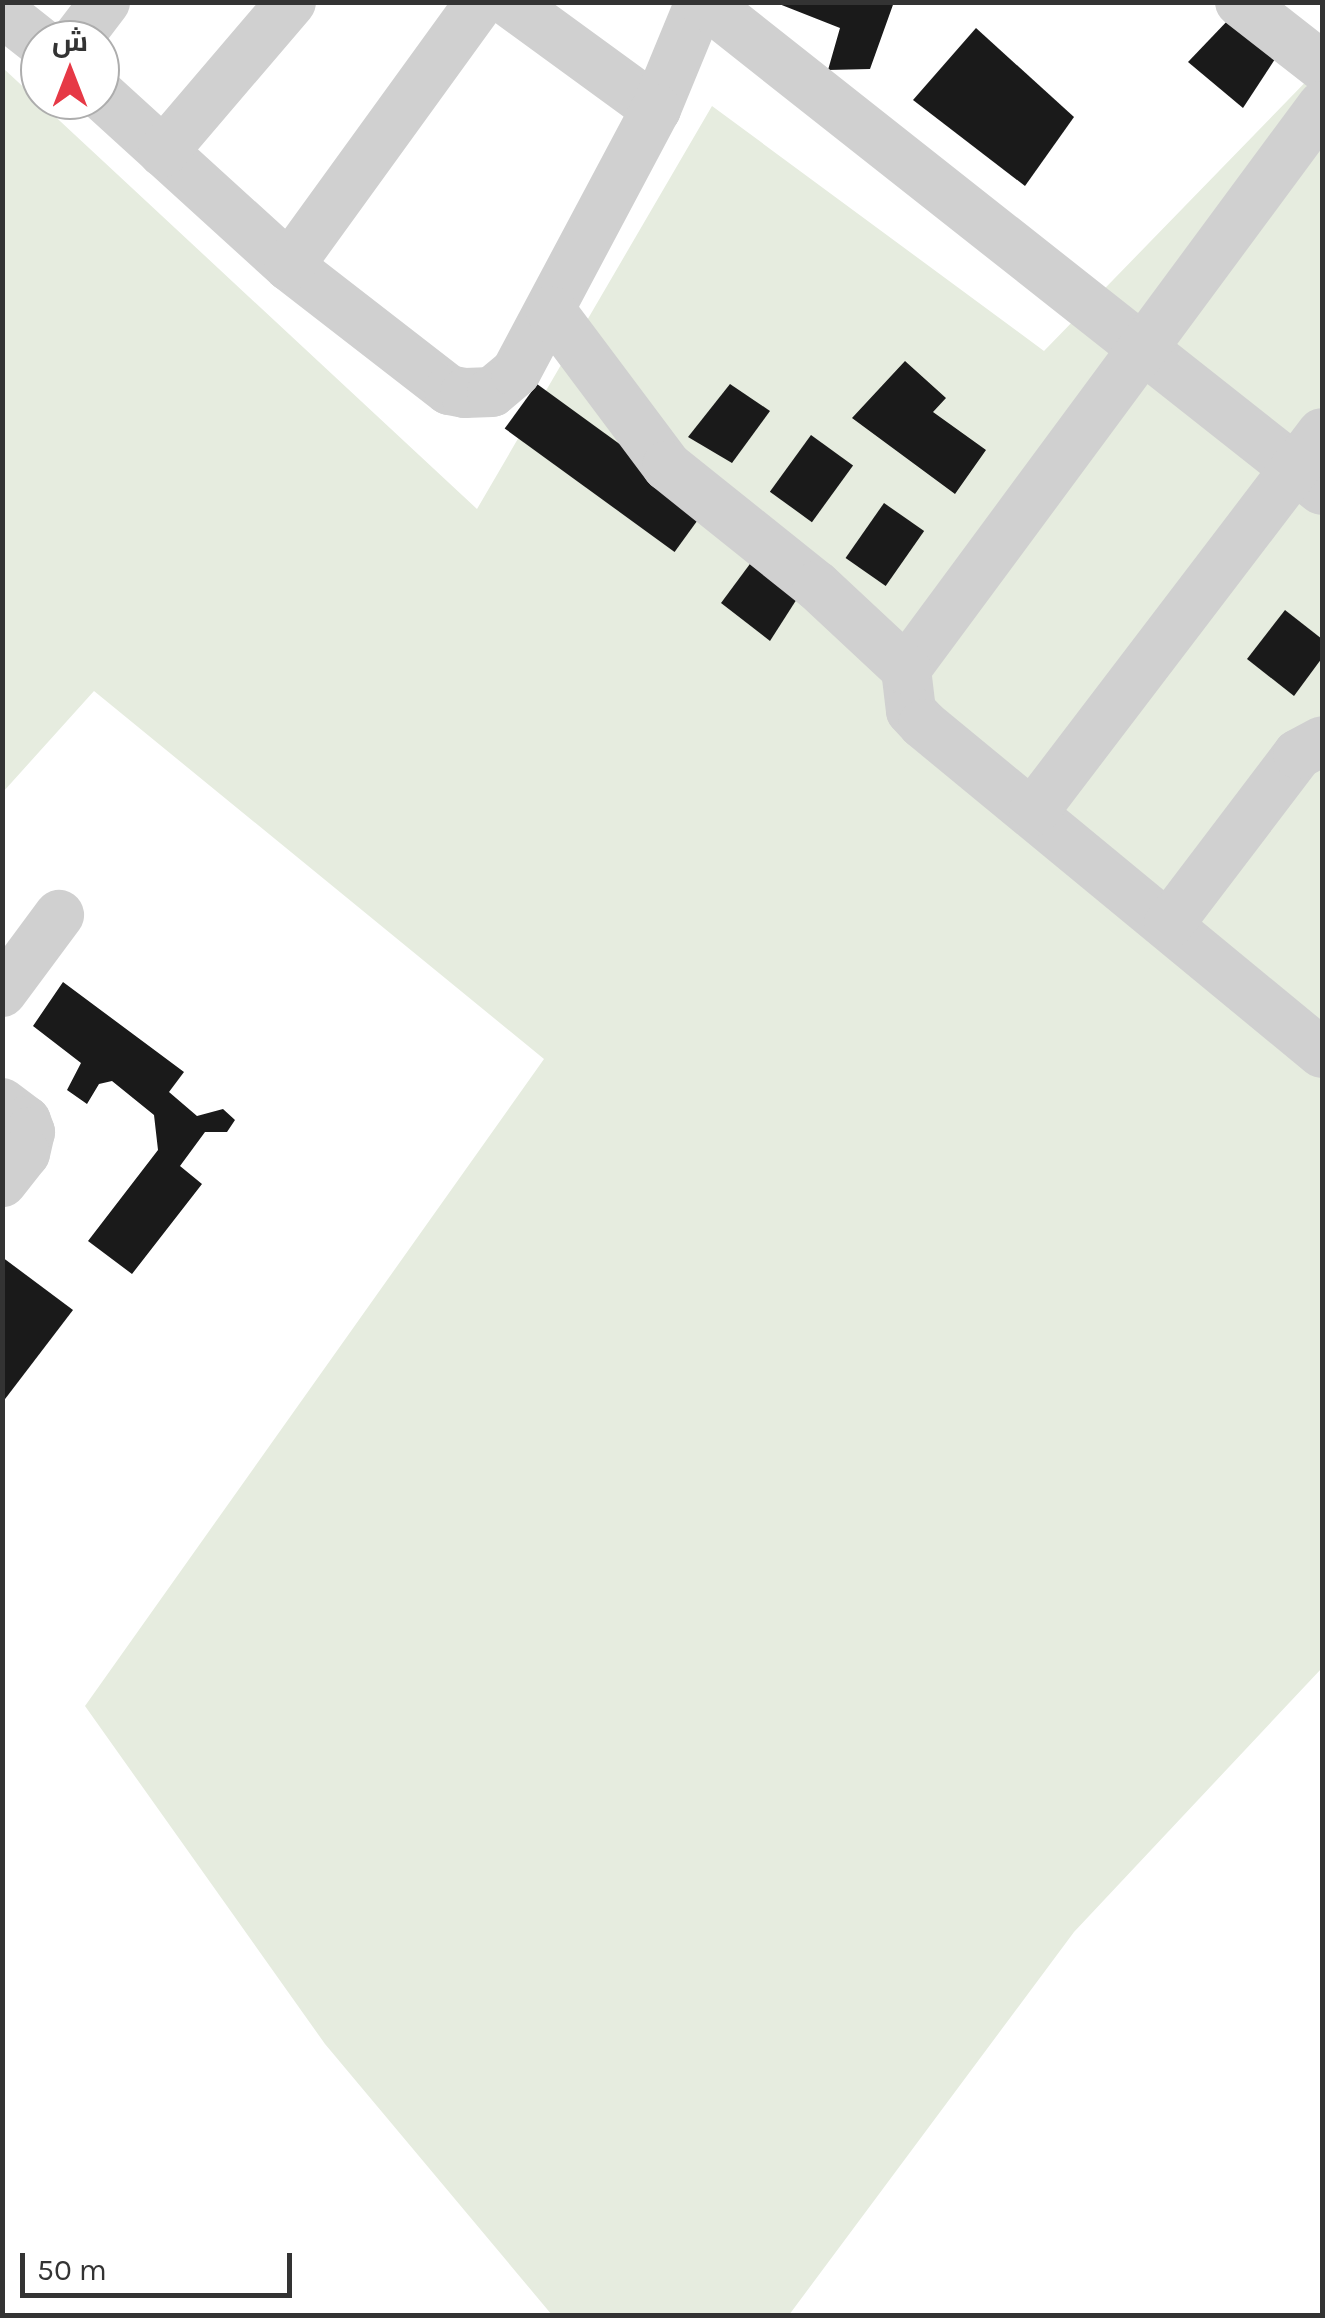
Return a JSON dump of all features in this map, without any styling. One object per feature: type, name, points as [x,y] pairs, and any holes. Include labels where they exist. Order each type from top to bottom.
[{"type":"street","points":[[164,152],[290,2]]},
{"type":"street","points":[[289,266],[480,2]]},
{"type":"street","points":[[510,2],[656,109]]},
{"type":"street","points":[[120,112],[289,266],[449,390],[465,394],[492,392],[516,372],[550,311],[656,109],[702,2],[1143,344],[1314,464],[1034,811]]},
{"type":"street","points":[[1240,2],[1322,66]]},
{"type":"street","points":[[906,669],[1322,106]]},
{"type":"street","points":[[550,311],[667,466],[817,586],[906,669],[911,712],[1322,1054]]},
{"type":"street","points":[[1169,924],[1298,754],[1322,741]]},
{"type":"street","points":[[2,992],[58,914]]},
{"type":"street","points":[[2,1103],[26,1121],[30,1132],[25,1153],[2,1182]]},
{"type":"shaded area","points":[[1322,65],[1322,1668],[1074,1932],[789,2315],[552,2315],[325,2044],[85,1706],[544,1059],[94,691],[3,792],[3,68],[20,84],[20,120],[59,120],[477,509],[712,106],[1044,351]]},
{"type":"building","points":[[774,2],[894,2],[870,69],[828,70],[840,28]]},
{"type":"building","points":[[1231,17],[1277,56],[1243,108],[1188,62]]},
{"type":"building","points":[[976,28],[1074,117],[1025,186],[913,100]]},
{"type":"building","points":[[905,361],[946,398],[933,412],[986,450],[955,494],[852,418]]},
{"type":"building","points":[[537,384],[707,507],[675,552],[505,428]]},
{"type":"building","points":[[730,384],[770,411],[732,463],[688,437]]},
{"type":"building","points":[[811,435],[853,466],[812,522],[770,492]]},
{"type":"building","points":[[884,503],[924,531],[886,586],[846,558]]},
{"type":"building","points":[[761,549],[802,591],[770,641],[721,603]]},
{"type":"building","points":[[1285,610],[1322,639],[1322,658],[1294,696],[1247,659]]},
{"type":"building","points":[[63,982],[184,1072],[169,1092],[197,1116],[223,1109],[235,1120],[227,1132],[205,1132],[180,1166],[202,1184],[132,1274],[88,1241],[158,1150],[154,1115],[112,1081],[99,1084],[87,1104],[67,1090],[81,1063],[33,1026]]},
{"type":"building","points":[[2,1257],[73,1310],[2,1403]]}]
